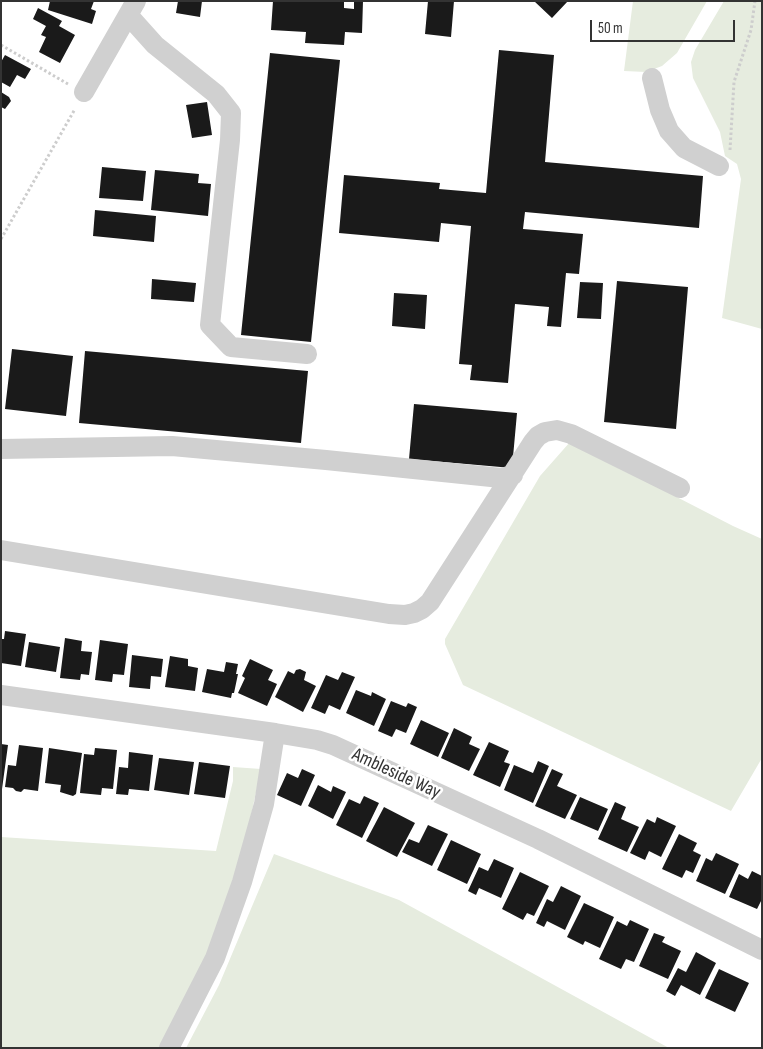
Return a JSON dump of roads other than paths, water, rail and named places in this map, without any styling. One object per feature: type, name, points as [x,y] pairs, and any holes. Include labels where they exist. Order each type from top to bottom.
[{"type":"street","points":[[84,92],[132,9],[155,45],[216,94],[231,113],[230,140],[210,325],[231,347],[307,354]]},
{"type":"street","points":[[652,78],[660,110],[669,131],[684,148],[724,161]]},
{"type":"street","points":[[1,550],[389,614],[414,613],[430,602],[538,436],[545,432],[557,430],[571,434],[680,488]]},
{"type":"street","points":[[1,449],[172,446],[501,478],[513,475]]},
{"type":"street","name":"Ambleside Way","points":[[1,695],[275,733],[317,740],[333,745],[538,839],[762,950]]},
{"type":"street","points":[[169,1048],[199,993],[215,958],[242,882],[264,804],[275,733]]}]
